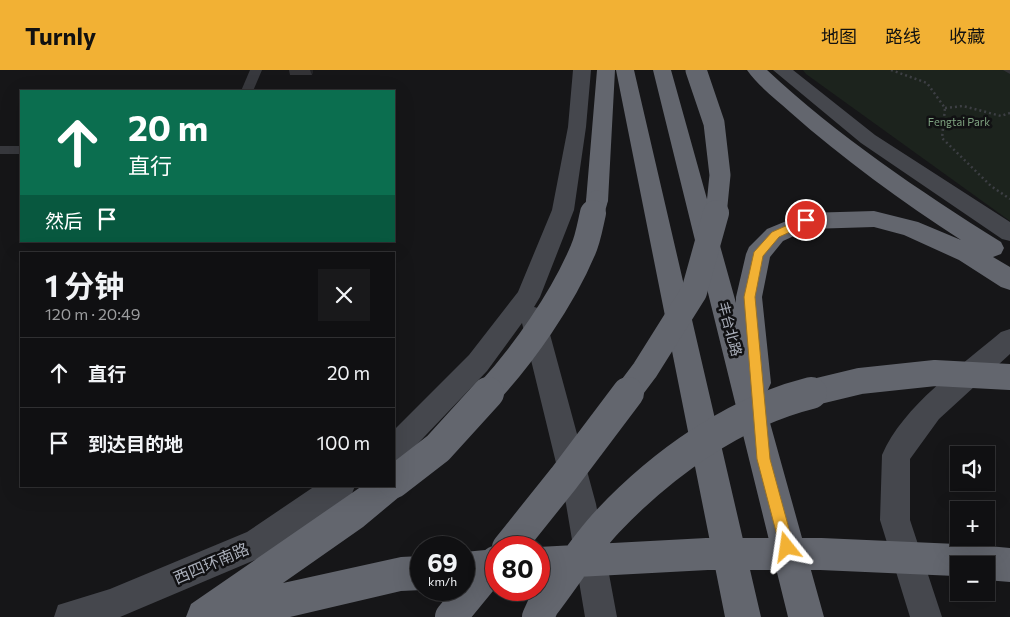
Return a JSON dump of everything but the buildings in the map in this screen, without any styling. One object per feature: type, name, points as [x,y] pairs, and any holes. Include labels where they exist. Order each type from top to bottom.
[{"type":"highway","points":[[395,481],[438,448],[502,378],[550,312],[582,250],[597,201],[606,70]]},
{"type":"highway","points":[[626,70],[743,617]]},
{"type":"highway","name":"丰台北路","points":[[662,70],[806,617]]},
{"type":"highway","points":[[518,536],[645,370],[694,292],[715,222],[720,175],[714,123],[696,70]]},
{"type":"highway","points":[[756,70],[780,93],[848,150],[944,219],[1010,260]]},
{"type":"highway","points":[[764,459],[750,297],[758,254],[776,235],[806,220],[874,219],[910,228],[968,253],[1010,280]]},
{"type":"highway","points":[[538,617],[543,606],[607,522],[667,466],[728,427],[786,399],[860,381],[935,373],[1010,377]]},
{"type":"highway","points":[[204,617],[346,500],[385,487]]},
{"type":"highway","points":[[550,562],[707,554],[821,554],[956,560],[1010,565]]},
{"type":"highway","points":[[211,617],[410,574]]},
{"type":"highway","points":[[451,617],[485,575]]},
{"type":"street","points":[[247,90],[256,70]]},
{"type":"street","points":[[395,448],[478,364],[528,297],[563,210],[577,127],[582,70]]},
{"type":"street","points":[[782,70],[868,139],[1010,233]]},
{"type":"street","points":[[0,150],[20,150]]},
{"type":"street","points":[[528,297],[581,504],[601,617]]},
{"type":"street","points":[[926,617],[895,520],[896,455],[929,410],[1010,339]]},
{"type":"street","name":"西四环南路","points":[[70,617],[110,605],[258,543],[346,500]]},
{"type":"path","points":[[891,70],[927,83],[944,108],[942,138],[991,186],[1010,199]]},
{"type":"path","points":[[944,108],[963,106],[1001,116],[1010,113]]},
{"type":"green space","name":"Fengtai Park","points":[[803,70],[1010,70],[1010,221],[806,74]]},
{"type":"route","points":[[787,547],[764,459],[750,297],[758,254],[776,235],[806,220]]}]
